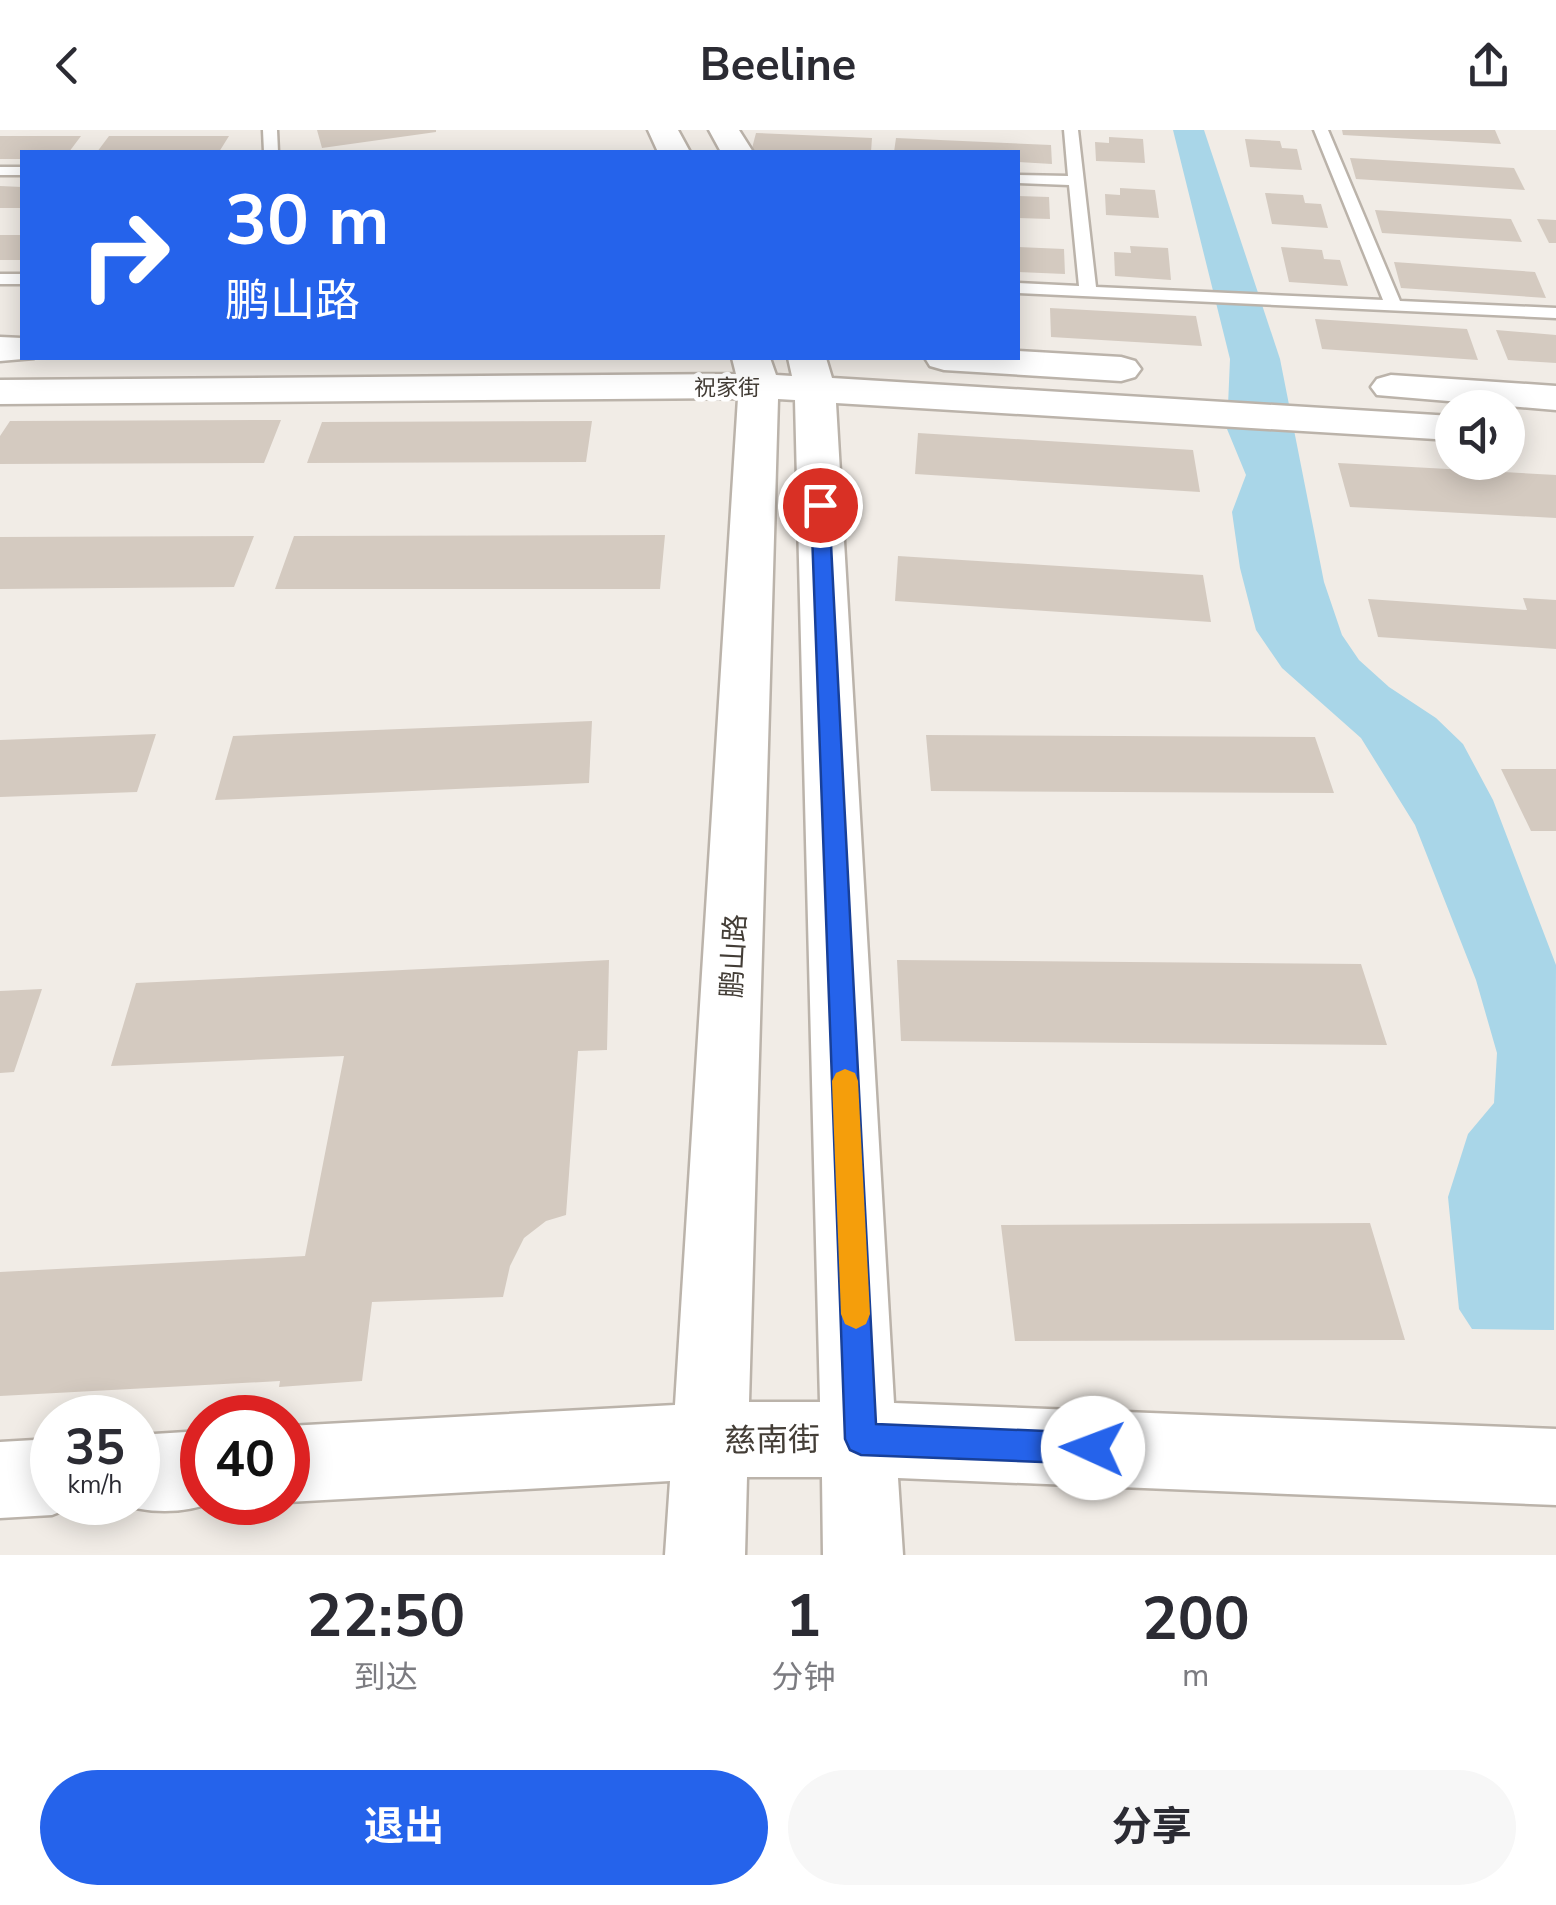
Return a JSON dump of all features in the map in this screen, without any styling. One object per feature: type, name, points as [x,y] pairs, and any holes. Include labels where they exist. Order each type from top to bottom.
[{"type":"street","points":[[975,360],[1162,372]]},
{"type":"street","points":[[783,372],[861,1439],[863,1555]]},
{"type":"street","name":"祝家街","points":[[0,392],[783,372],[1435,427]]},
{"type":"street","name":"鹏山路","points":[[706,1555],[710,1441],[783,372]]},
{"type":"street","points":[[1359,385],[1556,398]]},
{"type":"street","points":[[1525,433],[1556,434]]},
{"type":"street","name":"慈南街","points":[[310,1463],[710,1441],[861,1439],[1556,1467]]},
{"type":"street","points":[[0,1480],[30,1479]]},
{"type":"lane","points":[[1072,130],[1088,291]]},
{"type":"lane","points":[[1322,130],[1393,303]]},
{"type":"lane","points":[[1020,179],[1076,181]]},
{"type":"lane","points":[[1020,288],[1556,313]]},
{"type":"water","points":[[1173,130],[1204,130],[1280,359],[1324,582],[1342,635],[1359,660],[1389,687],[1436,718],[1463,744],[1493,800],[1556,965],[1554,1330],[1472,1329],[1459,1309],[1448,1197],[1468,1134],[1494,1103],[1497,1053],[1476,980],[1415,825],[1361,738],[1282,668],[1256,630],[1240,568],[1232,512],[1246,475],[1227,429],[1230,359]]},
{"type":"building","points":[[317,130],[436,130],[436,132],[322,148]]},
{"type":"building","points":[[1342,130],[1495,130],[1501,144],[1343,135]]},
{"type":"building","points":[[756,133],[872,138],[871,150],[752,150]]},
{"type":"building","points":[[0,136],[81,136],[70,150],[20,150],[20,159],[0,159]]},
{"type":"building","points":[[109,136],[229,136],[220,150],[98,150]]},
{"type":"building","points":[[1109,137],[1143,139],[1145,163],[1096,161],[1095,142],[1109,143]]},
{"type":"building","points":[[896,138],[1051,145],[1052,164],[1020,162],[1020,150],[894,150]]},
{"type":"building","points":[[1245,139],[1280,141],[1282,148],[1297,149],[1302,170],[1250,167]]},
{"type":"building","points":[[1350,158],[1514,168],[1525,190],[1356,179]]},
{"type":"building","points":[[0,186],[20,187],[20,208],[0,208]]},
{"type":"building","points":[[1120,188],[1155,190],[1159,218],[1106,215],[1105,194],[1120,195]]},
{"type":"building","points":[[1265,193],[1303,195],[1305,203],[1321,204],[1328,228],[1272,224]]},
{"type":"building","points":[[1020,196],[1049,197],[1050,219],[1020,218]]},
{"type":"building","points":[[1375,210],[1511,219],[1522,242],[1382,233]]},
{"type":"building","points":[[1537,219],[1556,220],[1556,243],[1549,243]]},
{"type":"building","points":[[0,235],[20,235],[20,260],[0,260]]},
{"type":"building","points":[[1130,246],[1168,248],[1171,280],[1115,276],[1114,252],[1131,253]]},
{"type":"building","points":[[1020,247],[1064,249],[1065,274],[1020,272]]},
{"type":"building","points":[[1281,247],[1322,250],[1324,259],[1340,260],[1348,286],[1289,282]]},
{"type":"building","points":[[1394,262],[1535,272],[1546,298],[1401,288]]},
{"type":"building","points":[[1050,308],[1196,316],[1202,346],[1051,337]]},
{"type":"building","points":[[1315,319],[1467,329],[1478,360],[1322,349]]},
{"type":"building","points":[[1496,330],[1556,335],[1556,363],[1508,360]]},
{"type":"building","points":[[281,420],[264,463],[0,464],[0,436],[10,421]]},
{"type":"building","points":[[592,421],[586,462],[307,463],[322,422]]},
{"type":"building","points":[[918,433],[1193,450],[1200,492],[915,474]]},
{"type":"building","points":[[1338,463],[1435,468],[1435,480],[1525,480],[1525,473],[1556,475],[1556,518],[1350,507]]},
{"type":"building","points":[[665,535],[660,589],[275,589],[294,536]]},
{"type":"building","points":[[254,536],[234,587],[0,589],[0,537]]},
{"type":"building","points":[[898,556],[1203,575],[1211,622],[895,601]]},
{"type":"building","points":[[1523,598],[1556,600],[1556,649],[1378,637],[1368,599],[1527,610]]},
{"type":"building","points":[[592,721],[589,783],[215,800],[233,736]]},
{"type":"building","points":[[156,734],[137,792],[0,797],[0,740]]},
{"type":"building","points":[[926,735],[1315,737],[1334,793],[931,791]]},
{"type":"building","points":[[1501,769],[1556,769],[1556,831],[1531,831]]},
{"type":"building","points":[[609,960],[607,1050],[578,1051],[566,1215],[546,1221],[524,1238],[510,1266],[503,1297],[372,1302],[362,1381],[279,1387],[280,1381],[0,1396],[0,1272],[305,1256],[344,1056],[111,1066],[136,983]]},
{"type":"building","points":[[897,960],[1361,964],[1387,1045],[901,1041]]},
{"type":"building","points":[[42,989],[14,1072],[0,1073],[0,991]]},
{"type":"building","points":[[1370,1223],[1405,1340],[1015,1341],[1001,1225]]},
{"type":"slow traffic","points":[[845,1081],[856,1314]]},
{"type":"route","points":[[820,505],[861,1439],[1093,1448]]}]
